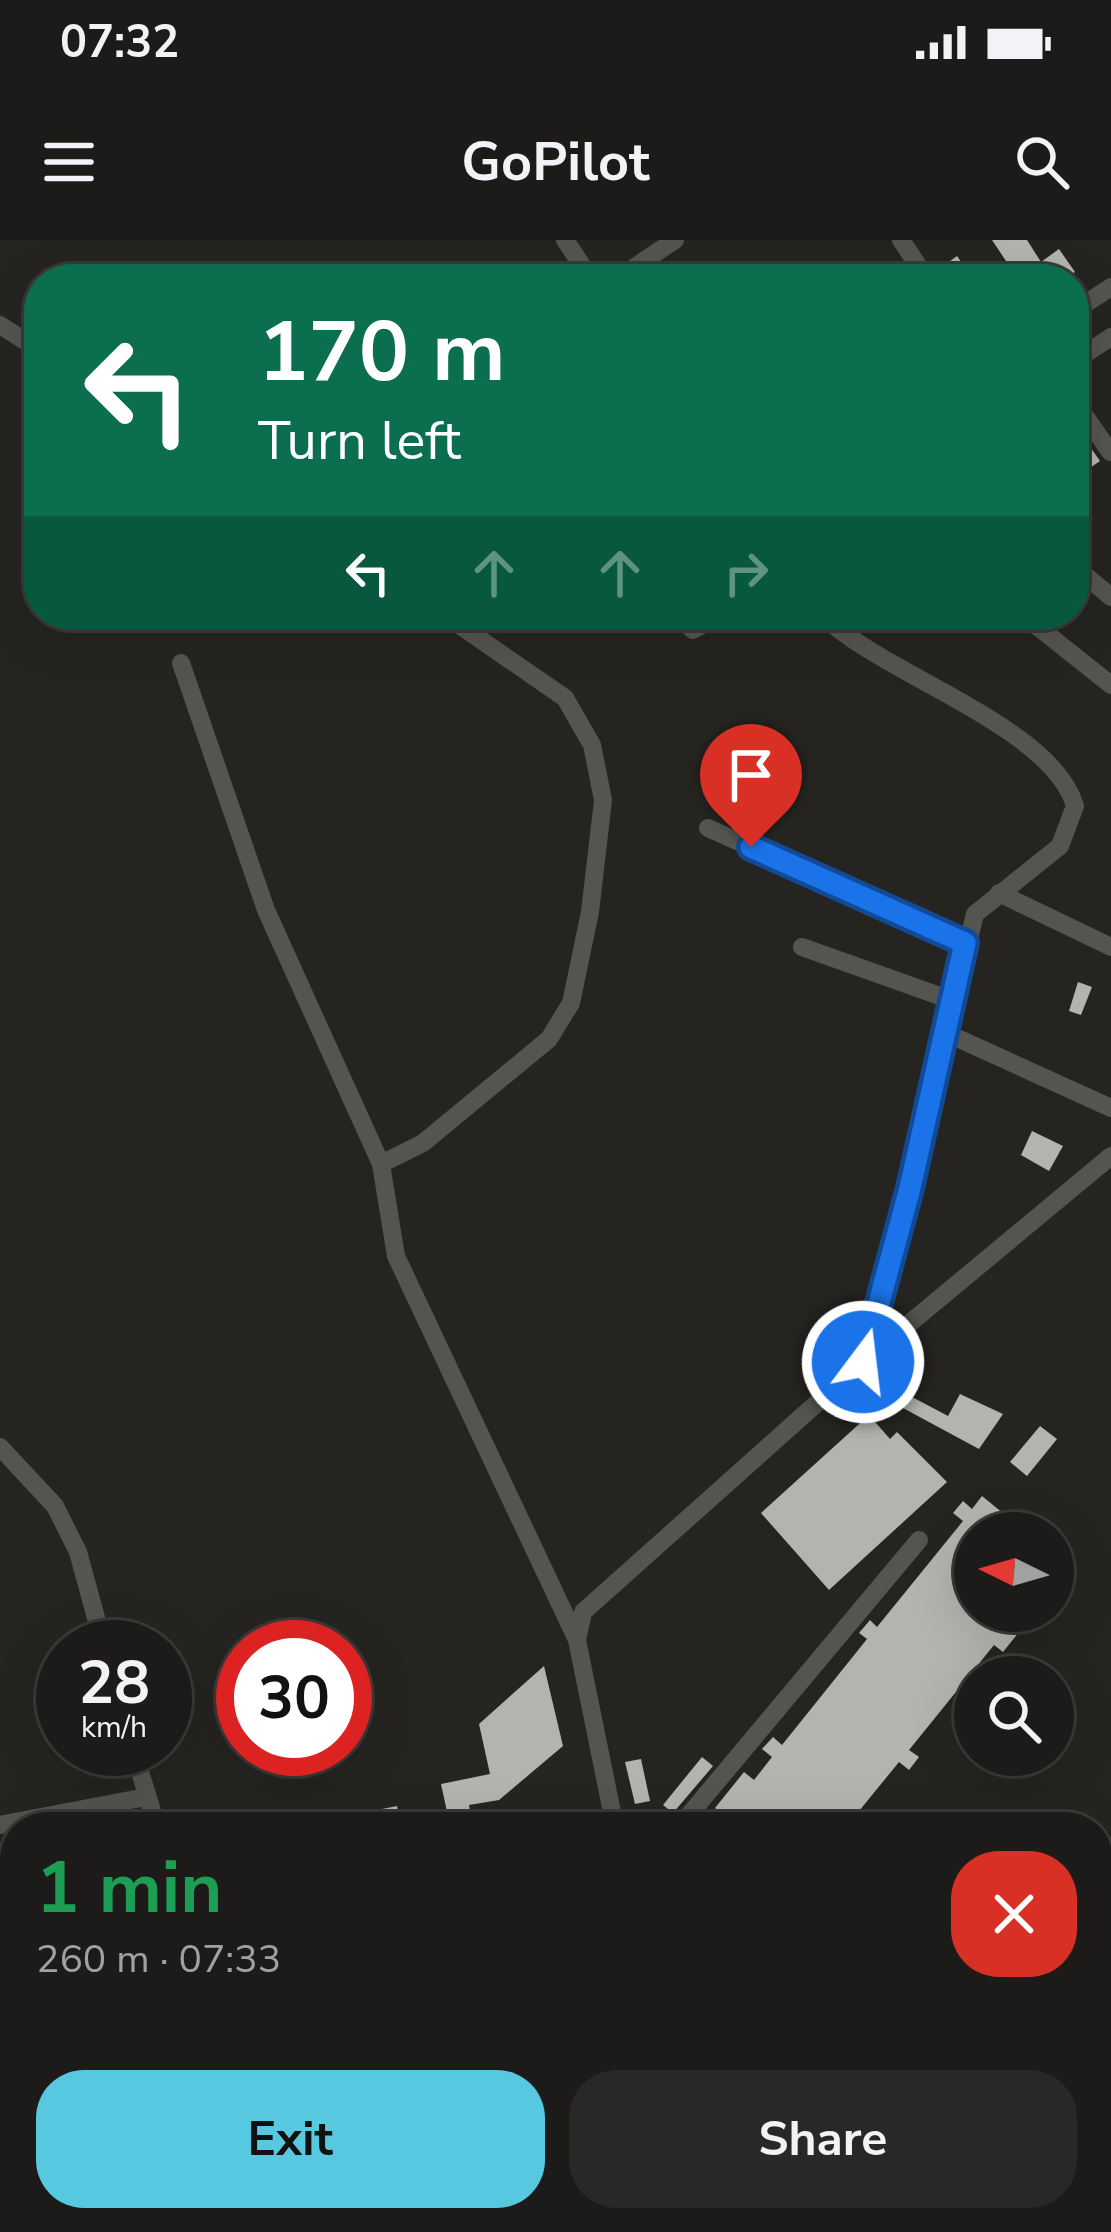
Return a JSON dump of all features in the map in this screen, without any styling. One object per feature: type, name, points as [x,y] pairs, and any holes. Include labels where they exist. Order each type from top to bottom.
[{"type":"street","points":[[639,264],[675,240]]},
{"type":"street","points":[[1089,422],[1110,452]]},
{"type":"street","points":[[381,1164],[422,1144],[549,1039],[571,1003],[596,868],[603,800],[592,745],[565,698],[467,630]]},
{"type":"street","points":[[837,630],[848,641],[1001,728],[1065,782],[1076,814],[1060,846],[975,914],[863,1362]]},
{"type":"street","points":[[1043,630],[1111,685]]},
{"type":"street","points":[[182,663],[266,910],[381,1164],[396,1256],[577,1640]]},
{"type":"street","points":[[708,828],[965,943]]},
{"type":"street","points":[[999,893],[1111,947]]},
{"type":"street","points":[[802,946],[950,1000]]},
{"type":"street","points":[[944,1032],[1111,1108]]},
{"type":"street","points":[[612,1812],[577,1640],[577,1625],[593,1600],[863,1362],[1111,1156]]},
{"type":"street","points":[[0,1448],[56,1506],[78,1552],[97,1620]]},
{"type":"street","points":[[692,1812],[919,1540]]},
{"type":"street","points":[[140,1776],[152,1812]]},
{"type":"street","points":[[68,1812],[146,1797]]},
{"type":"building","points":[[992,240],[1027,240],[1041,262],[1059,249],[1069,264],[1008,264]]},
{"type":"building","points":[[1089,445],[1100,461],[1089,469]]},
{"type":"building","points":[[1078,982],[1092,987],[1081,1015],[1069,1011]]},
{"type":"building","points":[[1032,1131],[1063,1146],[1049,1171],[1021,1155]]},
{"type":"building","points":[[897,1389],[948,1416],[960,1394],[1003,1414],[979,1449],[890,1401]]},
{"type":"building","points":[[869,1415],[890,1439],[897,1432],[947,1482],[829,1590],[761,1513]]},
{"type":"building","points":[[1040,1426],[1057,1439],[1027,1476],[1010,1462]]},
{"type":"building","points":[[982,1496],[1001,1512],[954,1514],[953,1513],[963,1501],[972,1509]]},
{"type":"building","points":[[954,1532],[954,1632],[1019,1632],[1003,1652],[994,1645],[985,1656],[954,1656],[954,1694],[909,1750],[919,1757],[909,1770],[899,1762],[858,1812],[720,1812],[715,1808],[744,1772],[754,1780],[772,1757],[762,1749],[773,1737],[782,1745],[867,1639],[859,1633],[870,1620],[877,1627]]},
{"type":"building","points":[[544,1666],[563,1746],[499,1800],[469,1805],[470,1812],[447,1812],[441,1784],[490,1774],[479,1724]]},
{"type":"building","points":[[702,1757],[713,1766],[674,1812],[663,1805]]},
{"type":"building","points":[[641,1759],[650,1801],[635,1804],[625,1762]]},
{"type":"route","points":[[751,847],[965,943],[910,1188],[863,1362]]}]
